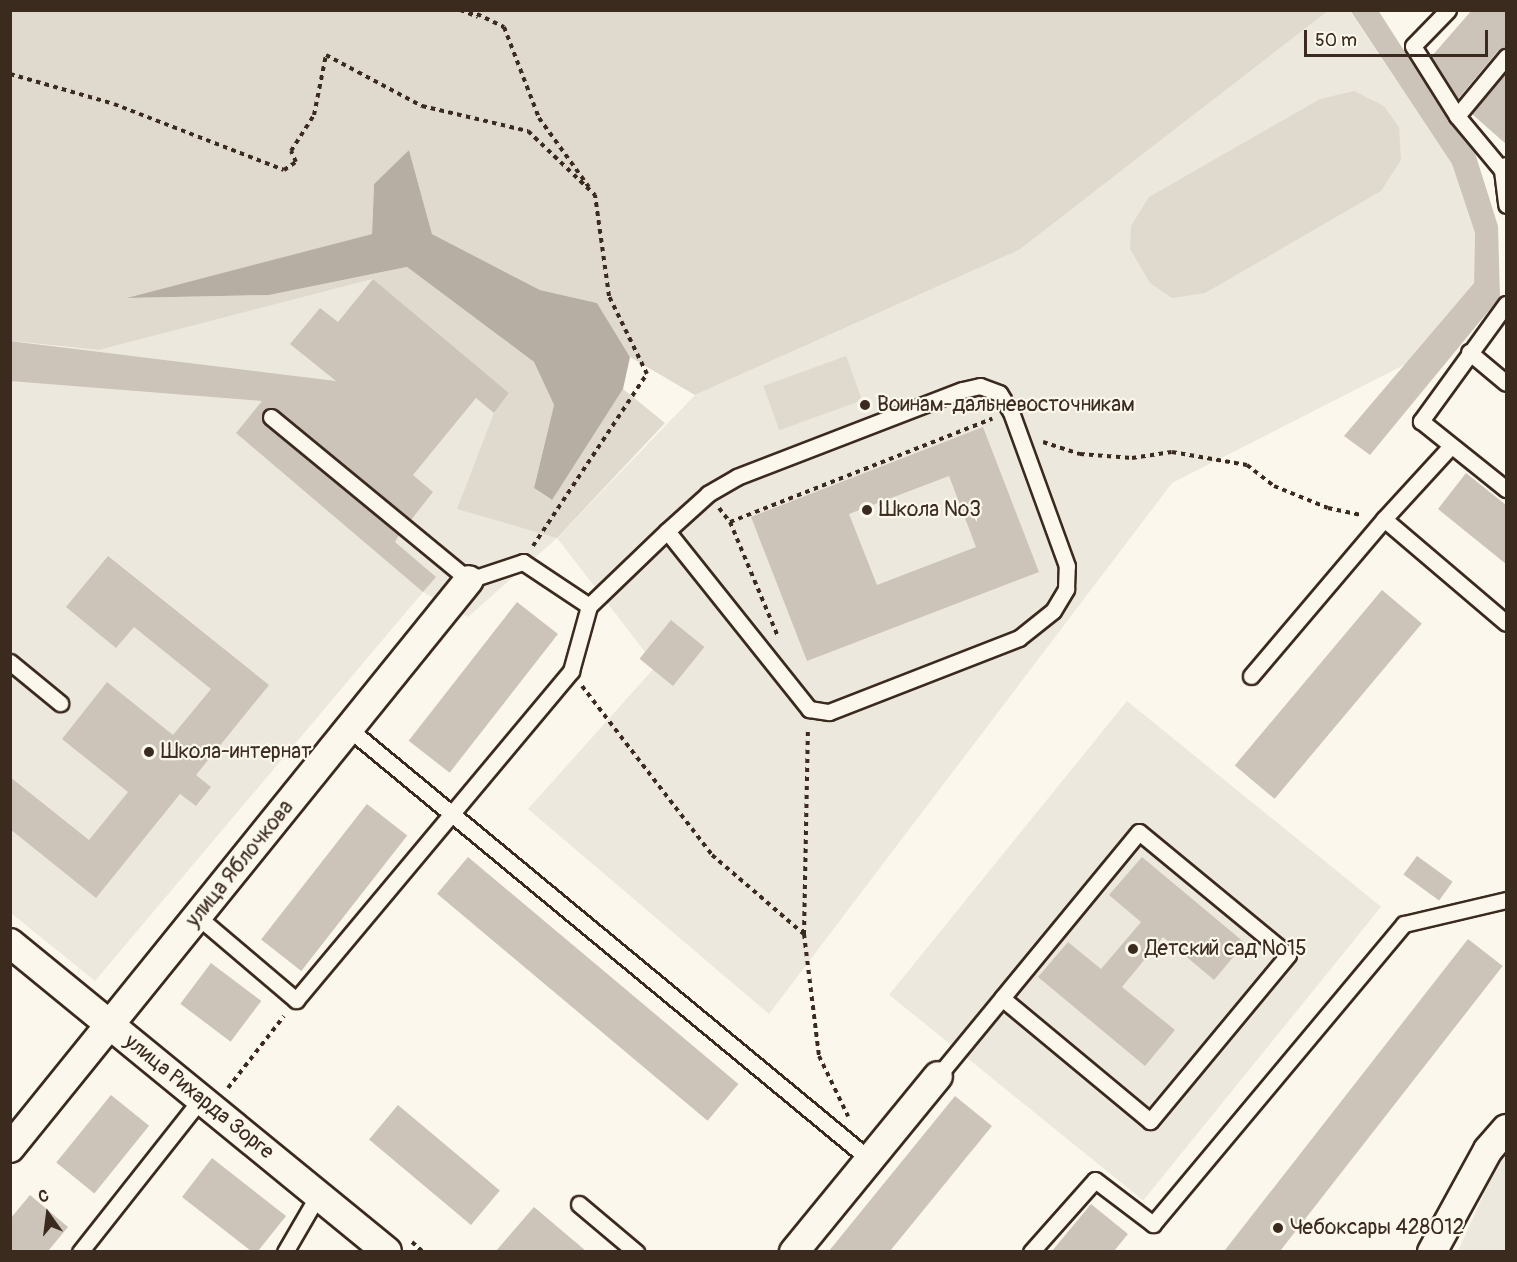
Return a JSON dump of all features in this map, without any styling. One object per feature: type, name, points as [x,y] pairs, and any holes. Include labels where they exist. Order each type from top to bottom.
[{"type":"street","name":"улица Яблочкова","points":[[10,1148],[469,580]]},
{"type":"street","name":"улица Рихарда Зорге","points":[[10,943],[110,1024],[211,1097],[318,1195],[387,1251]]},
{"type":"street","points":[[794,1251],[938,1076]]},
{"type":"street","points":[[1432,1251],[1488,1150],[1506,1129]]},
{"type":"lane","points":[[1448,10],[1413,46],[1457,116],[1504,168],[1506,205]]},
{"type":"lane","points":[[1457,116],[1506,57]]},
{"type":"lane","points":[[1506,304],[1468,352],[1421,421],[1506,489]]},
{"type":"lane","points":[[1468,352],[1505,379]]},
{"type":"lane","points":[[197,916],[296,1000],[571,671],[589,606],[667,531],[708,494],[737,477],[962,390],[980,386],[999,393],[1011,412],[1067,566],[1066,589],[1053,611],[1019,638],[830,711],[808,709],[667,531]]},
{"type":"lane","points":[[271,417],[469,580],[523,562],[589,606]]},
{"type":"lane","points":[[1251,676],[1384,519],[1451,446]]},
{"type":"lane","points":[[1384,519],[1506,623]]},
{"type":"lane","points":[[10,662],[60,703]]},
{"type":"lane","points":[[349,729],[869,1159]]},
{"type":"lane","points":[[938,1076],[1002,998],[1139,832],[1287,955],[1150,1121],[1002,998]]},
{"type":"lane","points":[[1031,1251],[1095,1180],[1153,1224],[1404,924],[1506,900]]},
{"type":"lane","points":[[80,1251],[211,1097]]},
{"type":"lane","points":[[285,1251],[318,1195]]},
{"type":"lane","points":[[579,1203],[636,1251]]},
{"type":"path","points":[[460,10],[504,27]]},
{"type":"path","points":[[469,10],[504,27],[539,118],[595,195],[609,296],[647,375],[523,562]]},
{"type":"path","points":[[10,74],[114,104],[284,170],[296,162],[291,151],[314,115],[326,55],[422,106],[528,131],[595,195]]},
{"type":"path","points":[[730,522],[1011,412]]},
{"type":"path","points":[[1019,434],[1080,454],[1132,458],[1172,452],[1247,465],[1274,486],[1328,508],[1384,519]]},
{"type":"path","points":[[708,494],[730,522],[781,643]]},
{"type":"path","points":[[571,671],[712,855],[804,934]]},
{"type":"path","points":[[808,709],[804,934],[819,1056],[849,1118]]},
{"type":"path","points":[[211,1097],[296,1000]]},
{"type":"shaded area","points":[[10,11],[1328,11],[1019,250],[695,395],[630,357],[597,303],[540,290],[432,234],[409,150],[374,184],[372,234],[131,298],[269,295],[407,267],[534,362],[554,405],[534,488],[551,500],[623,389],[665,423],[557,538],[457,509],[494,413],[509,393],[373,279],[99,350],[11,341]]},
{"type":"shaded area","name":"Школа №3","points":[[1328,11],[1350,11],[1452,164],[1475,233],[1474,283],[1408,363],[1172,483],[769,1014],[528,809],[656,666],[557,538],[695,395],[1019,250]]},
{"type":"shaded area","points":[[1354,91],[1384,106],[1399,127],[1401,160],[1381,191],[1205,293],[1172,298],[1150,283],[1130,249],[1131,226],[1149,197],[1320,99]]},
{"type":"shaded area","points":[[409,150],[432,234],[540,290],[597,303],[630,357],[623,389],[552,500],[534,488],[554,405],[534,362],[407,267],[269,295],[127,298],[372,234],[374,184]]},
{"type":"shaded area","name":"Школа-интернат","points":[[373,279],[509,393],[494,413],[557,538],[468,617],[423,592],[95,981],[11,913],[10,342],[99,350]]},
{"type":"shaded area","points":[[846,356],[862,400],[779,430],[763,386]]},
{"type":"shaded area","name":"Детский сад №15","points":[[1127,701],[1381,907],[1143,1201],[889,995]]},
{"type":"shaded area","points":[[1506,1151],[1506,1251],[1458,1251],[1499,1160]]},
{"type":"building","points":[[1350,10],[1378,10],[1449,121],[1475,153],[1498,226],[1500,297],[1370,455],[1344,436],[1474,283],[1475,233],[1452,164]]},
{"type":"building","points":[[1472,10],[1506,10],[1506,47],[1498,51],[1458,99],[1431,57]]},
{"type":"building","points":[[1506,72],[1506,144],[1472,114]]},
{"type":"building","points":[[373,279],[509,393],[494,413],[476,398],[413,475],[433,492],[411,520],[277,409],[267,408],[262,420],[399,535],[395,542],[436,577],[423,592],[236,433],[262,401],[10,381],[10,341],[336,381],[290,344],[320,308],[338,322]]},
{"type":"building","points":[[983,427],[1039,572],[807,661],[751,517]],"holes":[[[949,476],[976,547],[877,585],[849,514]]]},
{"type":"building","points":[[1466,473],[1506,505],[1506,564],[1438,509]]},
{"type":"building","points":[[108,556],[269,685],[196,775],[211,787],[196,806],[180,794],[96,898],[10,829],[10,777],[89,840],[128,792],[62,739],[107,682],[173,735],[211,689],[134,627],[116,648],[66,607]]},
{"type":"building","points":[[1382,590],[1422,623],[1275,799],[1235,765]]},
{"type":"building","points":[[517,602],[558,634],[450,773],[409,741]]},
{"type":"building","points":[[671,620],[704,647],[673,686],[640,659]]},
{"type":"building","points":[[367,804],[407,835],[301,971],[261,940]]},
{"type":"building","points":[[1417,856],[1453,882],[1439,900],[1403,875]]},
{"type":"building","points":[[468,857],[738,1084],[708,1121],[437,894]]},
{"type":"building","points":[[1142,857],[1245,943],[1214,980],[1163,937],[1122,987],[1175,1030],[1145,1066],[1038,977],[1068,942],[1101,969],[1141,922],[1109,895]]},
{"type":"building","points":[[1468,939],[1503,966],[1279,1252],[1223,1252]]},
{"type":"building","points":[[211,963],[261,1001],[231,1042],[180,1004]]},
{"type":"building","points":[[111,1095],[149,1126],[94,1193],[56,1163]]},
{"type":"building","points":[[955,1096],[992,1126],[890,1251],[829,1251]]},
{"type":"building","points":[[398,1105],[500,1190],[471,1225],[369,1139]]},
{"type":"building","points":[[212,1158],[286,1216],[258,1251],[251,1251],[182,1197]]},
{"type":"building","points":[[30,1195],[68,1227],[48,1251],[10,1251],[10,1219]]},
{"type":"building","points":[[1091,1204],[1128,1234],[1114,1251],[1052,1251]]},
{"type":"building","points":[[534,1207],[586,1251],[496,1251]]},
{"type":"place","name":"Воинам-дальневосточникам","points":[[865,405]]},
{"type":"place","name":"Школа №3","points":[[867,510]]},
{"type":"place","name":"Школа-интернат","points":[[149,752]]},
{"type":"place","name":"Детский сад №15","points":[[1133,949]]},
{"type":"place","name":"Чебоксары 428012","points":[[1278,1228]]}]
